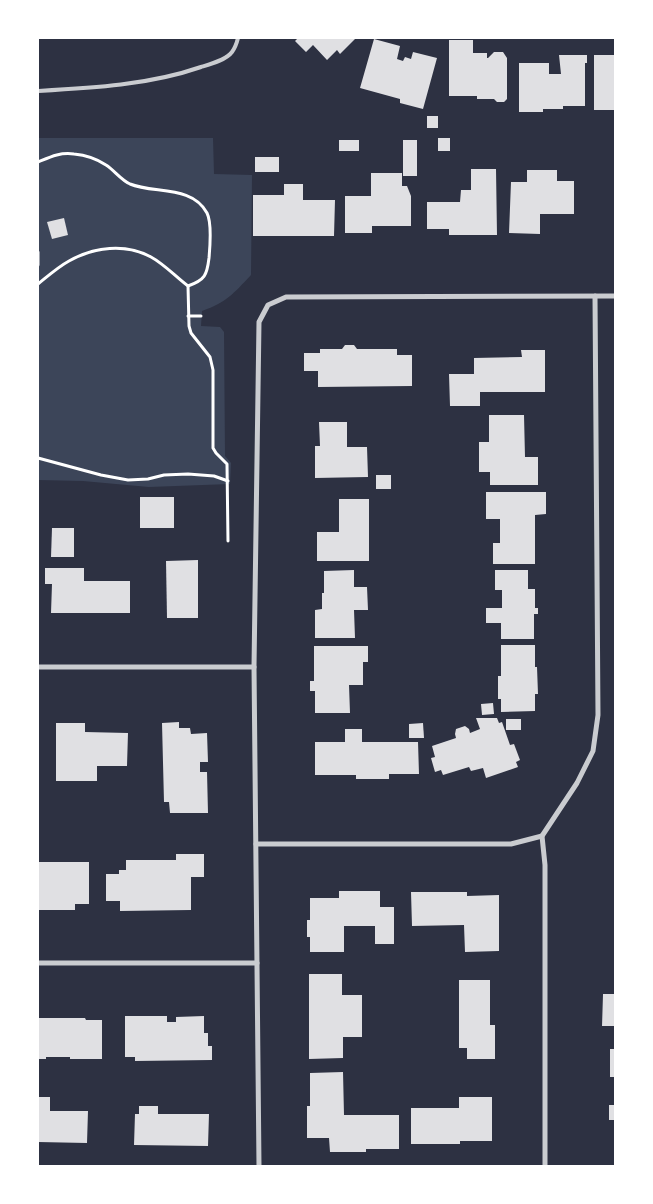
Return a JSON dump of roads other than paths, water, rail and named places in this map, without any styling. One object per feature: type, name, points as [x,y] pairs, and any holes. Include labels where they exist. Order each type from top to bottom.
[{"type":"street","points":[[545,1166],[545,865],[542,836],[577,783],[593,751],[598,715],[595,296]]},
{"type":"street","points":[[259,1166],[254,667],[259,322],[268,305],[286,297],[616,296]]},
{"type":"street","points":[[38,667],[254,667]]},
{"type":"street","points":[[256,844],[511,844],[542,836]]},
{"type":"street","points":[[38,963],[257,963]]},
{"type":"lane","points":[[38,91],[138,83],[189,72],[217,62],[232,52],[238,38]]}]
